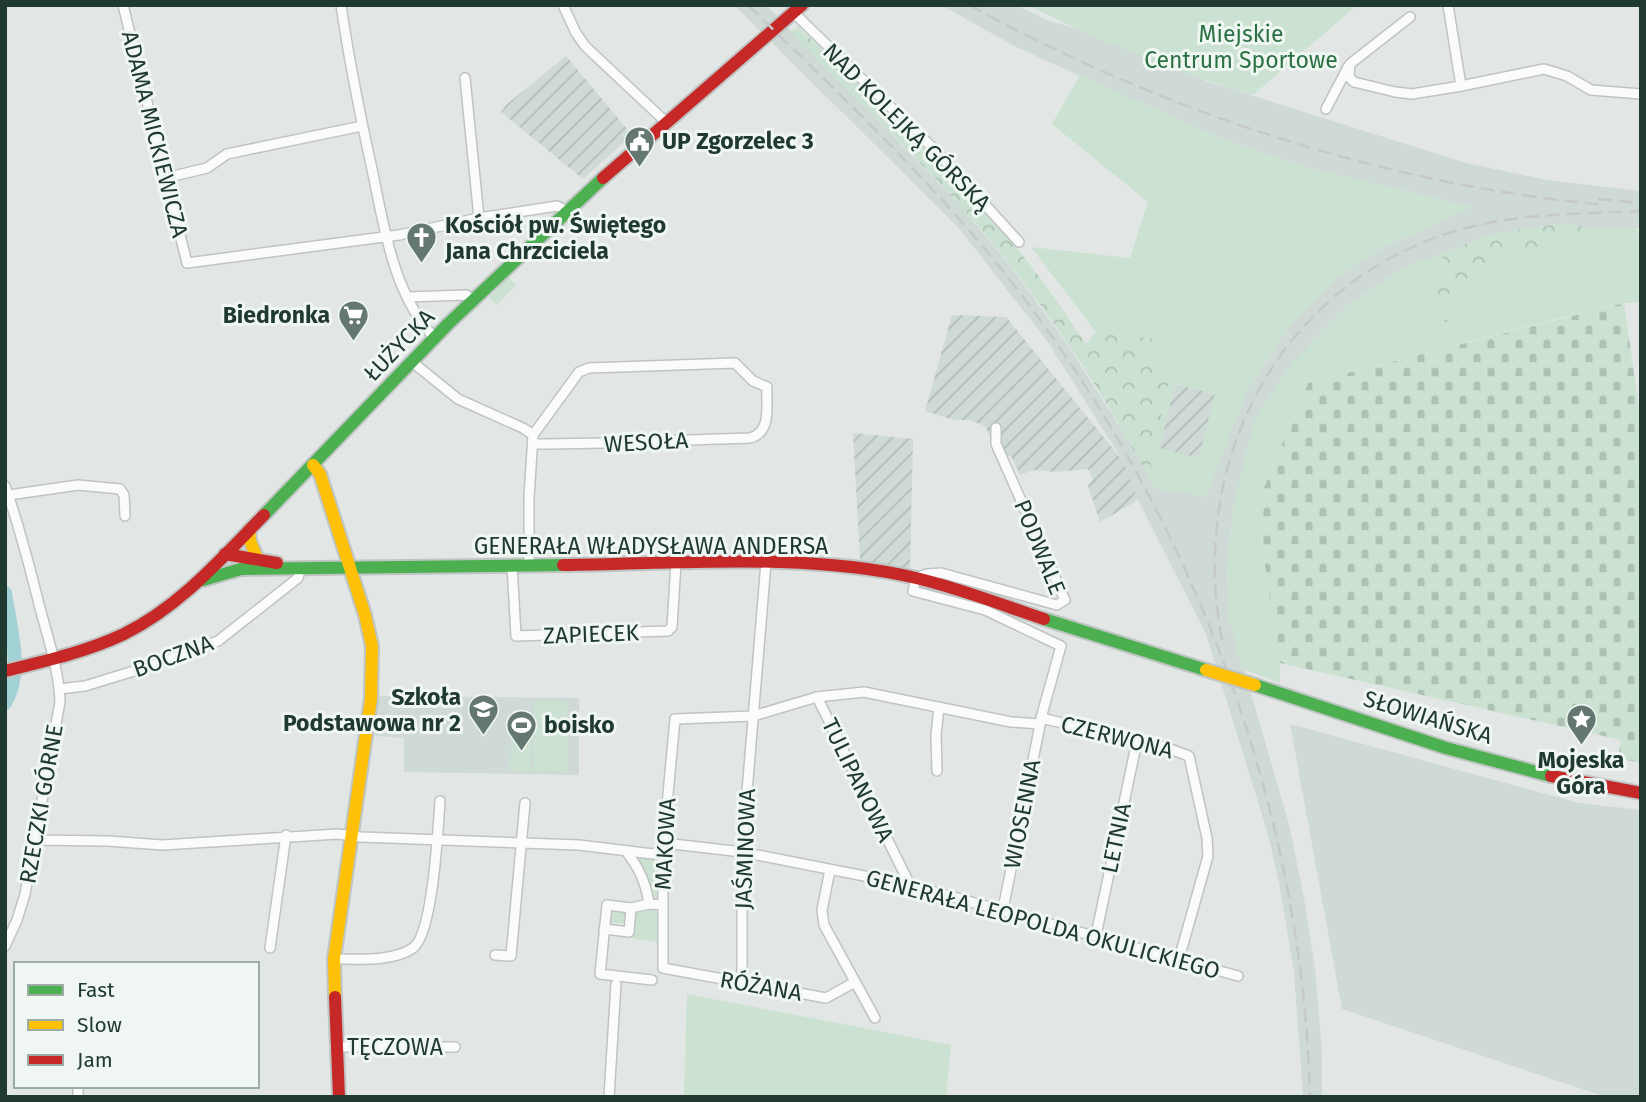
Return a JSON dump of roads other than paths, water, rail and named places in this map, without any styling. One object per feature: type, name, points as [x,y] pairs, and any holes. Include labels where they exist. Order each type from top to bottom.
[{"type":"street","name":"ADAMA MICKIEWICZA","points":[[123,5],[187,263],[386,236]]},
{"type":"street","points":[[341,5],[362,126],[386,236],[407,297],[435,338]]},
{"type":"street","points":[[563,5],[585,46],[667,123]]},
{"type":"street","points":[[1448,5],[1461,86]]},
{"type":"street","name":"ŁUŻYCKA","points":[[5,671],[103,642],[139,626],[196,583],[472,299],[566,210],[798,9]]},
{"type":"street","name":"NAD KOLEJKĄ GÓRSKĄ","points":[[798,9],[937,152],[1019,242]]},
{"type":"street","points":[[1326,109],[1349,67],[1410,17]]},
{"type":"street","points":[[1349,67],[1349,77],[1354,82],[1412,94],[1544,69],[1567,76],[1591,90],[1641,94]]},
{"type":"street","points":[[465,78],[479,218]]},
{"type":"street","points":[[165,178],[207,168],[227,154],[362,126]]},
{"type":"street","points":[[386,236],[557,206],[566,210]]},
{"type":"street","points":[[407,297],[466,295],[472,299]]},
{"type":"street","points":[[411,361],[458,399],[523,428],[533,440],[529,497],[529,566]]},
{"type":"street","name":"WESOŁA","points":[[735,363],[753,381],[767,387],[765,428],[758,436],[750,438],[649,440],[617,444],[533,440],[579,372],[589,368],[735,363]]},
{"type":"street","name":"PODWALE","points":[[916,578],[941,573],[1057,605],[1065,600],[996,444],[996,428]]},
{"type":"street","points":[[313,465],[320,474],[370,636],[372,664],[371,699],[334,959],[335,1047],[339,1097]]},
{"type":"street","name":"RZECZKI GÓRNE","points":[[5,485],[23,542],[60,689],[60,702],[25,894],[5,946]]},
{"type":"street","points":[[9,495],[78,485],[120,489],[124,495],[125,516]]},
{"type":"street","points":[[249,530],[257,558]]},
{"type":"street","points":[[225,554],[245,569]]},
{"type":"street","name":"GENERAŁA WŁADYSŁAWA ANDERSA","points":[[225,554],[296,567]]},
{"type":"street","name":"JAŚMINOWA","points":[[742,983],[742,852],[766,562]]},
{"type":"street","name":"GENERAŁA WŁADYSŁAWA ANDERSA","points":[[196,583],[222,573],[245,569],[296,567],[788,562],[916,578],[1206,670]]},
{"type":"street","name":"ZAPIECEK","points":[[512,565],[516,636],[668,631],[672,627],[676,563]]},
{"type":"street","name":"BOCZNA","points":[[60,689],[85,686],[160,663],[218,641],[294,581],[301,573],[296,567]]},
{"type":"street","name":"CZERWONA","points":[[916,578],[913,591],[985,610],[1061,646],[1041,721],[1137,741],[1189,756],[1208,838],[1208,856],[1179,959]]},
{"type":"street","name":"SŁOWIAŃSKA","points":[[1206,670],[1529,770],[1641,793]]},
{"type":"street","points":[[817,697],[864,692],[1011,723],[1041,721]]},
{"type":"street","name":"TULIPANOWA","points":[[675,719],[753,716],[817,697],[910,885]]},
{"type":"street","points":[[937,771],[936,735],[939,707]]},
{"type":"street","name":"MAKOWA","points":[[663,968],[663,848],[675,719]]},
{"type":"street","name":"WIOSENNA","points":[[1003,909],[1041,721]]},
{"type":"street","name":"LETNIA","points":[[1096,935],[1137,741]]},
{"type":"street","points":[[334,959],[396,955],[417,945],[427,925],[440,801]]},
{"type":"street","points":[[495,955],[511,957],[525,803]]},
{"type":"street","points":[[270,948],[286,835]]},
{"type":"street","name":"GENERAŁA LEOPOLDA OKULICKIEGO","points":[[33,840],[162,845],[286,835],[351,835],[579,845],[653,854],[673,844],[742,852],[910,885],[1238,976]]},
{"type":"street","points":[[626,851],[640,869],[649,904]]},
{"type":"street","points":[[830,870],[822,910],[824,925],[875,1018]]},
{"type":"street","points":[[652,980],[600,974],[607,905],[631,908],[649,904],[662,905]]},
{"type":"street","points":[[604,929],[629,932],[631,908]]},
{"type":"street","name":"RÓŻANA","points":[[663,968],[826,998],[855,982]]},
{"type":"street","points":[[608,1097],[616,984]]},
{"type":"street","name":"TĘCZOWA","points":[[335,1047],[455,1047]]},
{"type":"waterway","points":[[5,593],[15,663],[11,691],[5,703]]},
{"type":"railway","points":[[748,5],[912,167],[1003,271],[1068,360],[1127,456],[1179,556],[1222,660],[1258,767],[1285,876],[1302,986],[1310,1097]]},
{"type":"railway","points":[[969,5],[1120,79],[1277,138],[1440,180],[1523,195],[1606,205]]},
{"type":"railway","points":[[1598,199],[1641,203]]},
{"type":"railway","points":[[1222,640],[1215,574],[1219,510],[1233,449],[1258,391],[1293,339],[1337,294],[1390,258],[1452,232],[1522,218],[1641,211]]},
{"type":"place","name":"UP Zgorzelec 3","points":[[639,168]]},
{"type":"place","name":"Kościół pw. Świętego Jana Chrzciciela","points":[[422,265]]},
{"type":"place","name":"Biedronka","points":[[353,342]]},
{"type":"place","name":"Szkoła Podstawowa nr 2","points":[[484,737]]},
{"type":"place","name":"Mojeska Góra","points":[[1581,746]]},
{"type":"place","name":"boisko","points":[[521,752]]},
{"type":"park label","name":"Miejskie Centrum Sportowe","points":[[1241,47]]}]
